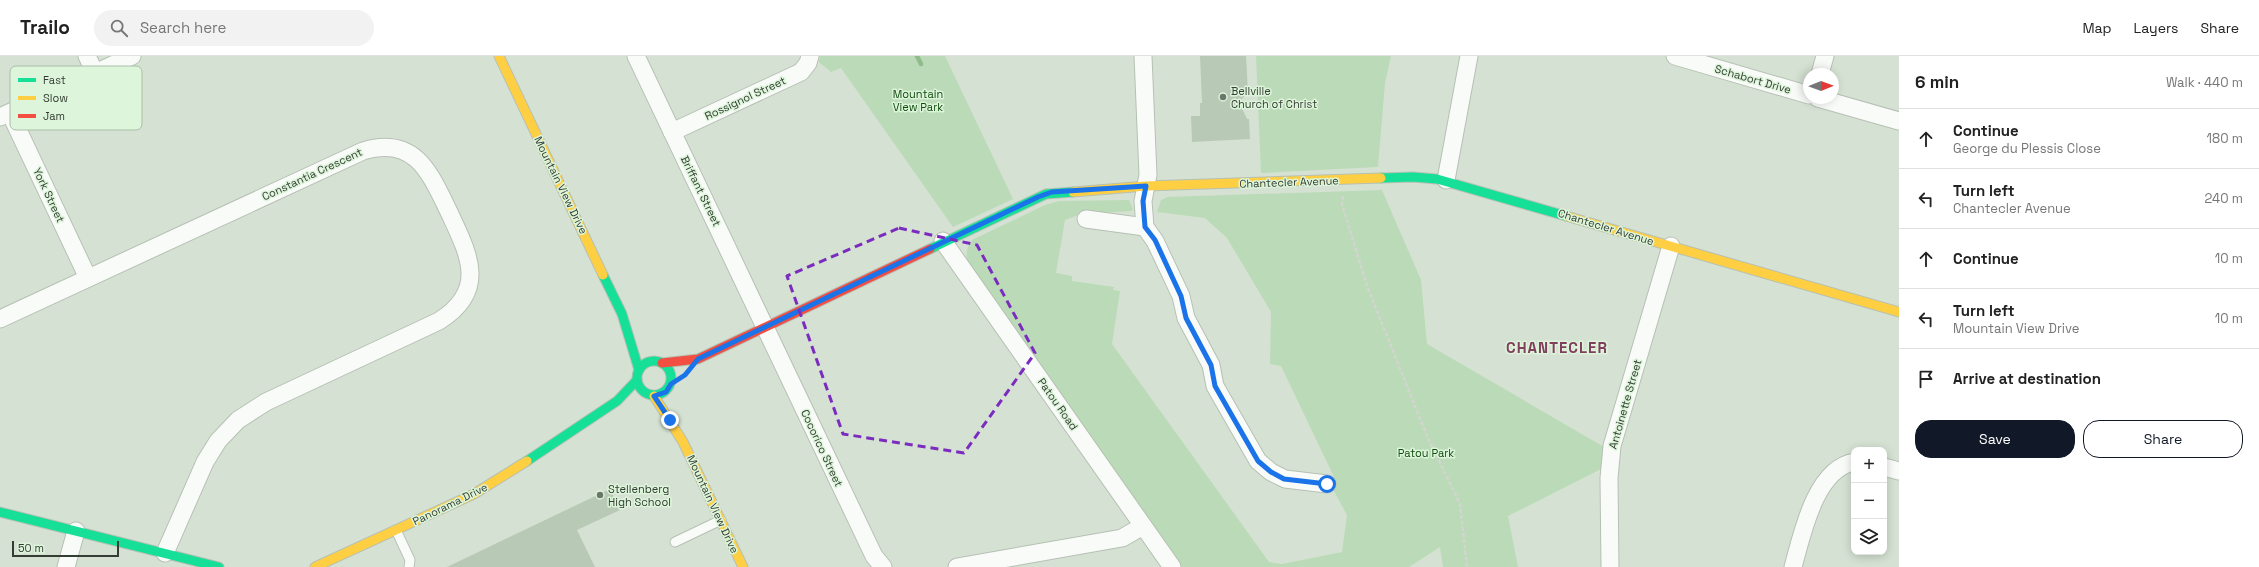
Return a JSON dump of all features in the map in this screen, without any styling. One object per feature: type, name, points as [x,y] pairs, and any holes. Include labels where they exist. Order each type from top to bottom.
[{"type":"street","points":[[87,56],[92,66]]},
{"type":"street","points":[[110,66],[132,56]]},
{"type":"street","name":"Mountain View Drive","points":[[499,56],[622,314],[639,370]]},
{"type":"street","name":"Briffant Street","points":[[636,56],[765,326]]},
{"type":"street","name":"Rossignol Street","points":[[672,132],[801,72],[808,63],[810,56]]},
{"type":"street","points":[[1143,56],[1148,175],[1143,201],[1145,227],[1155,240],[1181,296],[1186,318],[1211,365],[1215,386],[1258,461],[1271,472],[1284,479],[1327,484]]},
{"type":"street","points":[[1446,180],[1469,56]]},
{"type":"street","name":"Schabort Drive","points":[[1675,56],[1803,93]]},
{"type":"street","points":[[1822,68],[1825,56]]},
{"type":"street","points":[[1839,104],[1899,121]]},
{"type":"street","name":"York Street","points":[[5,115],[10,125]]},
{"type":"street","name":"York Street","points":[[13,130],[88,278]]},
{"type":"street","name":"Constantia Crescent","points":[[0,319],[363,150],[393,147],[411,154],[425,166],[467,252],[470,269],[468,286],[461,303],[448,316],[266,402],[252,410],[230,428],[204,462],[165,553]]},
{"type":"street","name":"Chantecler Avenue","points":[[662,363],[698,359],[943,241],[1046,194],[1146,186],[1413,177],[1446,180],[1899,312]]},
{"type":"street","points":[[1086,219],[1145,227]]},
{"type":"street","name":"Patou Road","points":[[943,241],[1172,567]]},
{"type":"street","name":"Antoinette Street","points":[[1610,567],[1609,478],[1612,446],[1671,246]]},
{"type":"street","name":"Mountain View Drive","points":[[622,314],[641,339]]},
{"type":"street","name":"Cocorico Street","points":[[765,326],[874,556],[883,567]]},
{"type":"street","points":[[647,350],[652,361]]},
{"type":"street","name":"Chantecler Avenue","points":[[689,369],[698,359]]},
{"type":"street","points":[[673,398],[670,385],[669,370],[662,363],[652,361],[647,362],[639,370],[637,380],[643,391],[651,395],[666,392],[670,385],[680,378]]},
{"type":"street","name":"Panorama Drive","points":[[315,567],[474,494],[617,401],[637,380]]},
{"type":"street","name":"Mountain View Drive","points":[[651,395],[684,442],[743,567]]},
{"type":"street","name":"Panorama Drive","points":[[617,401],[651,395]]},
{"type":"street","name":"Mountain View Drive","points":[[676,411],[684,442]]},
{"type":"street","points":[[1792,567],[1809,514],[1819,492],[1840,467],[1851,463]]},
{"type":"street","points":[[1887,468],[1899,471]]},
{"type":"street","points":[[0,512],[219,567]]},
{"type":"street","points":[[957,567],[1122,538],[1143,526]]},
{"type":"street","points":[[66,567],[76,531]]},
{"type":"lane","points":[[675,542],[721,520]]},
{"type":"lane","points":[[396,530],[410,560],[410,567]]},
{"type":"path","points":[[1346,180],[1342,204],[1367,286],[1427,436],[1460,504],[1467,567]]},
{"type":"highlighted area","points":[[899,228],[977,245],[1035,353],[964,453],[843,434],[787,276]]},
{"type":"green space","name":"Mountain View Park","points":[[820,56],[945,56],[1013,199],[953,227],[841,68],[831,72],[819,62]]},
{"type":"green space","points":[[1256,56],[1391,56],[1385,83],[1378,167],[1261,173]]},
{"type":"green space","name":"Patou Park","points":[[1382,190],[1421,280],[1427,344],[1604,447],[1603,468],[1508,516],[1518,567],[1443,567],[1440,547],[1409,567],[1182,567],[969,265],[967,249],[970,243],[972,240],[1045,205],[1059,201],[1129,200],[1133,209],[1131,211],[1081,214],[1065,220],[1056,273],[1072,276],[1072,281],[1114,287],[1113,290],[1120,291],[1112,344],[1269,562],[1282,564],[1342,552],[1347,515],[1334,491],[1334,477],[1281,366],[1270,364],[1271,312],[1227,238],[1205,218],[1157,212],[1161,200],[1168,197]]},
{"type":"building","name":"Bellville Church of Christ","points":[[1200,56],[1246,56],[1248,92],[1239,102],[1247,119],[1249,119],[1250,139],[1192,142],[1191,116],[1200,116],[1200,103],[1202,103]]},
{"type":"building","points":[[610,489],[620,510],[577,530],[595,567],[447,567]]},
{"type":"waterway","points":[[917,56],[921,64]]},
{"type":"traffic: fast","points":[[1381,178],[1413,177],[1437,179],[1566,216]]},
{"type":"traffic: fast","points":[[930,249],[1046,194],[1073,192]]},
{"type":"traffic: fast","points":[[603,275],[622,314],[639,370]]},
{"type":"traffic: fast","points":[[651,361],[657,361],[661,362],[668,368],[671,378],[670,385],[664,392],[657,395],[651,395],[647,394],[640,388],[637,381],[637,375],[638,371],[644,364],[651,361]]},
{"type":"traffic: fast","points":[[527,461],[617,401],[637,380]]},
{"type":"traffic: fast","points":[[0,512],[219,567]]},
{"type":"traffic: slow","points":[[499,56],[603,275]]},
{"type":"traffic: slow","points":[[1073,192],[1146,186],[1381,178]]},
{"type":"traffic: slow","points":[[1566,216],[1899,312]]},
{"type":"traffic: slow","points":[[654,396],[683,442],[743,567]]},
{"type":"traffic: slow","points":[[315,567],[474,494],[527,461]]},
{"type":"traffic: jam","points":[[662,363],[698,359],[930,249]]},
{"type":"place","name":"Bellville Church of Christ","points":[[1223,97]]},
{"type":"place","name":"Stellenberg High School","points":[[600,495]]},
{"type":"district","name":"CHANTECLER","points":[[1557,348]]},
{"type":"route","points":[[670,420],[654,396],[666,392],[671,384],[685,375],[698,359],[1038,197],[1052,192],[1146,186],[1143,201],[1143,217],[1145,227],[1155,240],[1181,296],[1186,318],[1211,365],[1215,386],[1258,461],[1271,472],[1284,479],[1327,484]]}]
